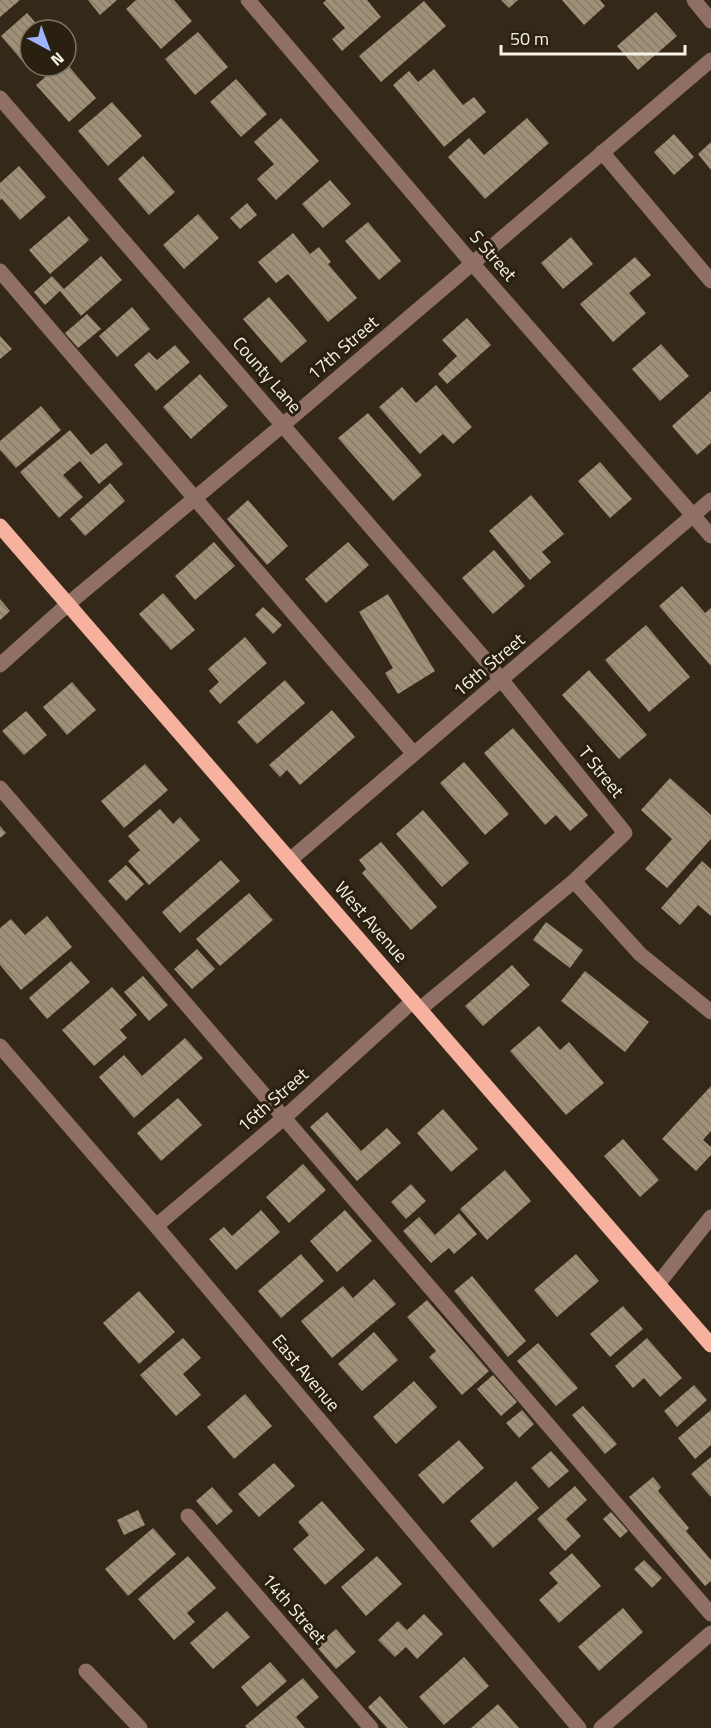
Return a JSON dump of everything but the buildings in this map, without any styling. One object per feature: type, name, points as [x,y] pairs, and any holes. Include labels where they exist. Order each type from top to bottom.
[{"type":"main road","name":"West Avenue","points":[[0,526],[711,1345]]},
{"type":"street","name":"S Street","points":[[248,0],[472,263],[711,536]]},
{"type":"street","points":[[694,0],[711,21]]},
{"type":"street","name":"17th Street","points":[[0,665],[68,604],[284,424],[711,60]]},
{"type":"street","name":"County Lane","points":[[0,98],[284,424],[502,680]]},
{"type":"street","points":[[602,153],[711,281]]},
{"type":"street","points":[[0,271],[414,754]]},
{"type":"street","name":"16th Street","points":[[291,859],[711,500]]},
{"type":"street","name":"T Street","points":[[416,1005],[574,881],[626,833],[502,680]]},
{"type":"street","points":[[0,788],[711,1614]]},
{"type":"street","points":[[574,881],[640,954],[711,1012]]},
{"type":"street","name":"16th Street","points":[[156,1226],[416,1005]]},
{"type":"street","name":"East Avenue","points":[[0,1046],[156,1226],[579,1728]]},
{"type":"street","points":[[658,1284],[711,1217]]},
{"type":"street","name":"14th Street","points":[[188,1516],[371,1728]]},
{"type":"street","points":[[602,1728],[711,1633]]},
{"type":"street","points":[[86,1671],[140,1728]]}]
